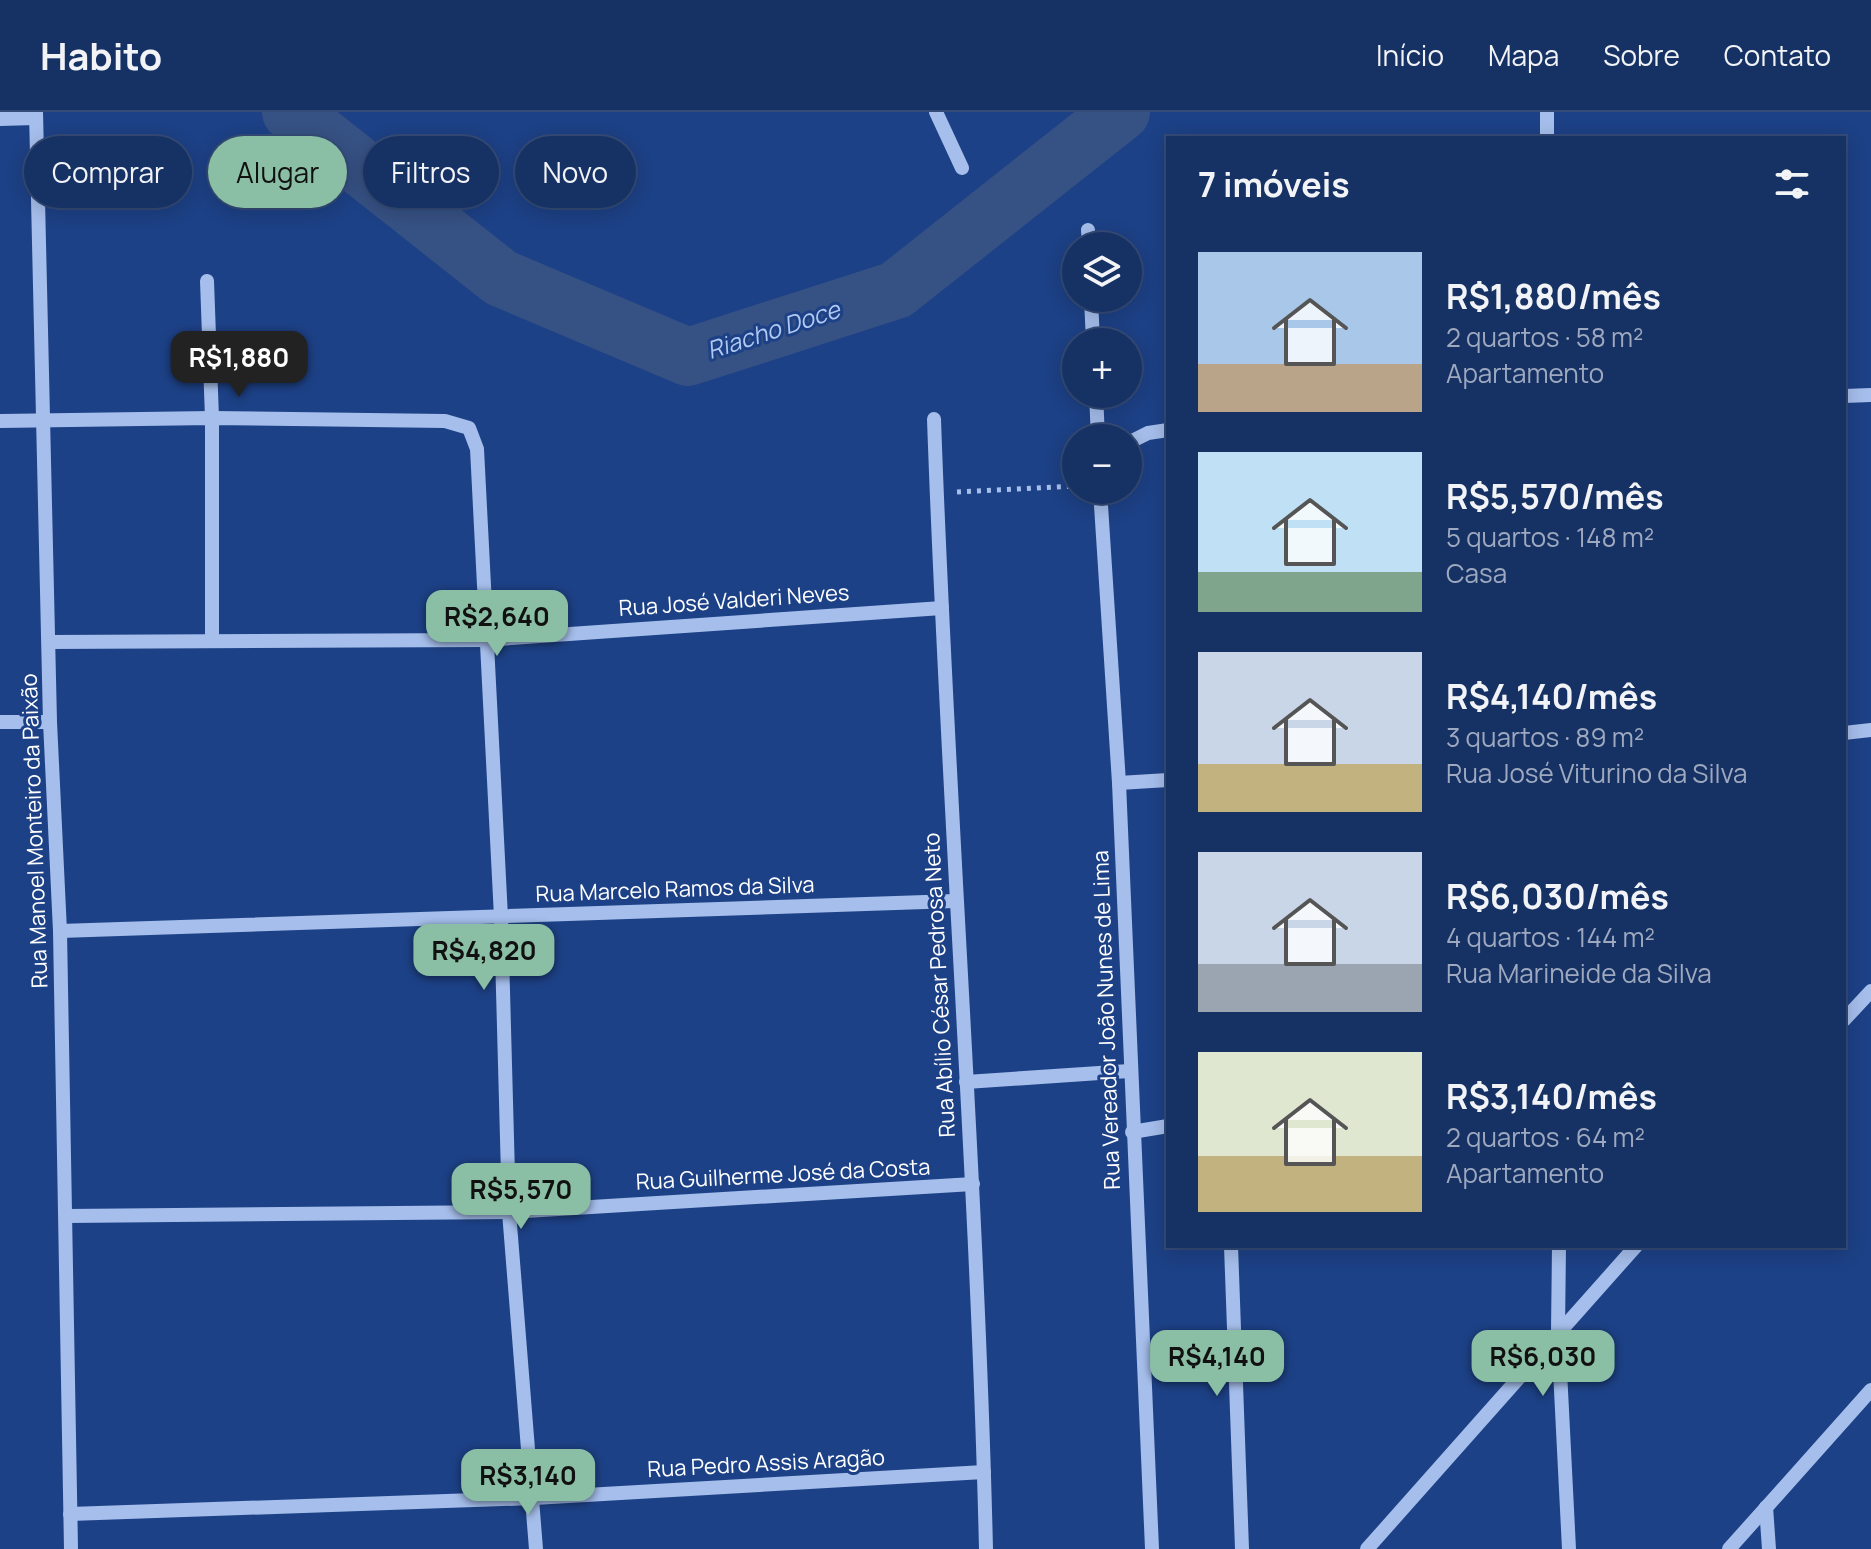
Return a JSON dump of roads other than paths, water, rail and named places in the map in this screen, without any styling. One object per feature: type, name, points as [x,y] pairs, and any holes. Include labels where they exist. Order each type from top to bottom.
[{"type":"street","points":[[936,112],[962,168]]},
{"type":"street","points":[[1547,112],[1547,136]]},
{"type":"street","points":[[0,119],[36,115]]},
{"type":"street","name":"Rua Manoel Monteiro da Paixão","points":[[36,115],[50,722],[60,931],[67,1216],[71,1549]]},
{"type":"street","points":[[207,281],[212,418],[212,640]]},
{"type":"street","points":[[1846,396],[1871,395]]},
{"type":"street","points":[[0,421],[212,418],[445,421],[469,428],[477,449],[484,640],[501,917],[509,1212],[536,1549]]},
{"type":"street","name":"Rua Abílio César Pedrosa Neto","points":[[934,419],[955,901],[973,1184],[986,1549]]},
{"type":"street","points":[[1142,436],[1166,430]]},
{"type":"street","name":"Rua Vereador João Nunes de Lima","points":[[1101,504],[1119,783],[1129,1071],[1152,1549]]},
{"type":"street","name":"Rua José Valderi Neves","points":[[50,642],[484,640],[942,608]]},
{"type":"street","points":[[0,722],[50,722]]},
{"type":"street","points":[[1846,733],[1871,730]]},
{"type":"street","points":[[1119,783],[1166,780]]},
{"type":"street","name":"Rua Marcelo Ramos da Silva","points":[[60,931],[955,901]]},
{"type":"street","points":[[1846,1018],[1871,991]]},
{"type":"street","points":[[966,1082],[1129,1071]]},
{"type":"street","points":[[1132,1132],[1166,1126]]},
{"type":"street","name":"Rua Guilherme José da Costa","points":[[67,1216],[509,1212],[973,1184]]},
{"type":"street","points":[[1231,1248],[1242,1549]]},
{"type":"street","points":[[1559,1248],[1558,1331],[1569,1549]]},
{"type":"street","points":[[1367,1549],[1634,1248]]},
{"type":"street","points":[[1729,1549],[1871,1390]]},
{"type":"street","name":"Rua Pedro Assis Aragão","points":[[70,1514],[534,1498],[984,1472]]},
{"type":"street","points":[[1766,1507],[1769,1549]]},
{"type":"waterway","name":"Riacho Doce","points":[[291,112],[501,278],[688,357],[896,290],[1121,112]]}]
